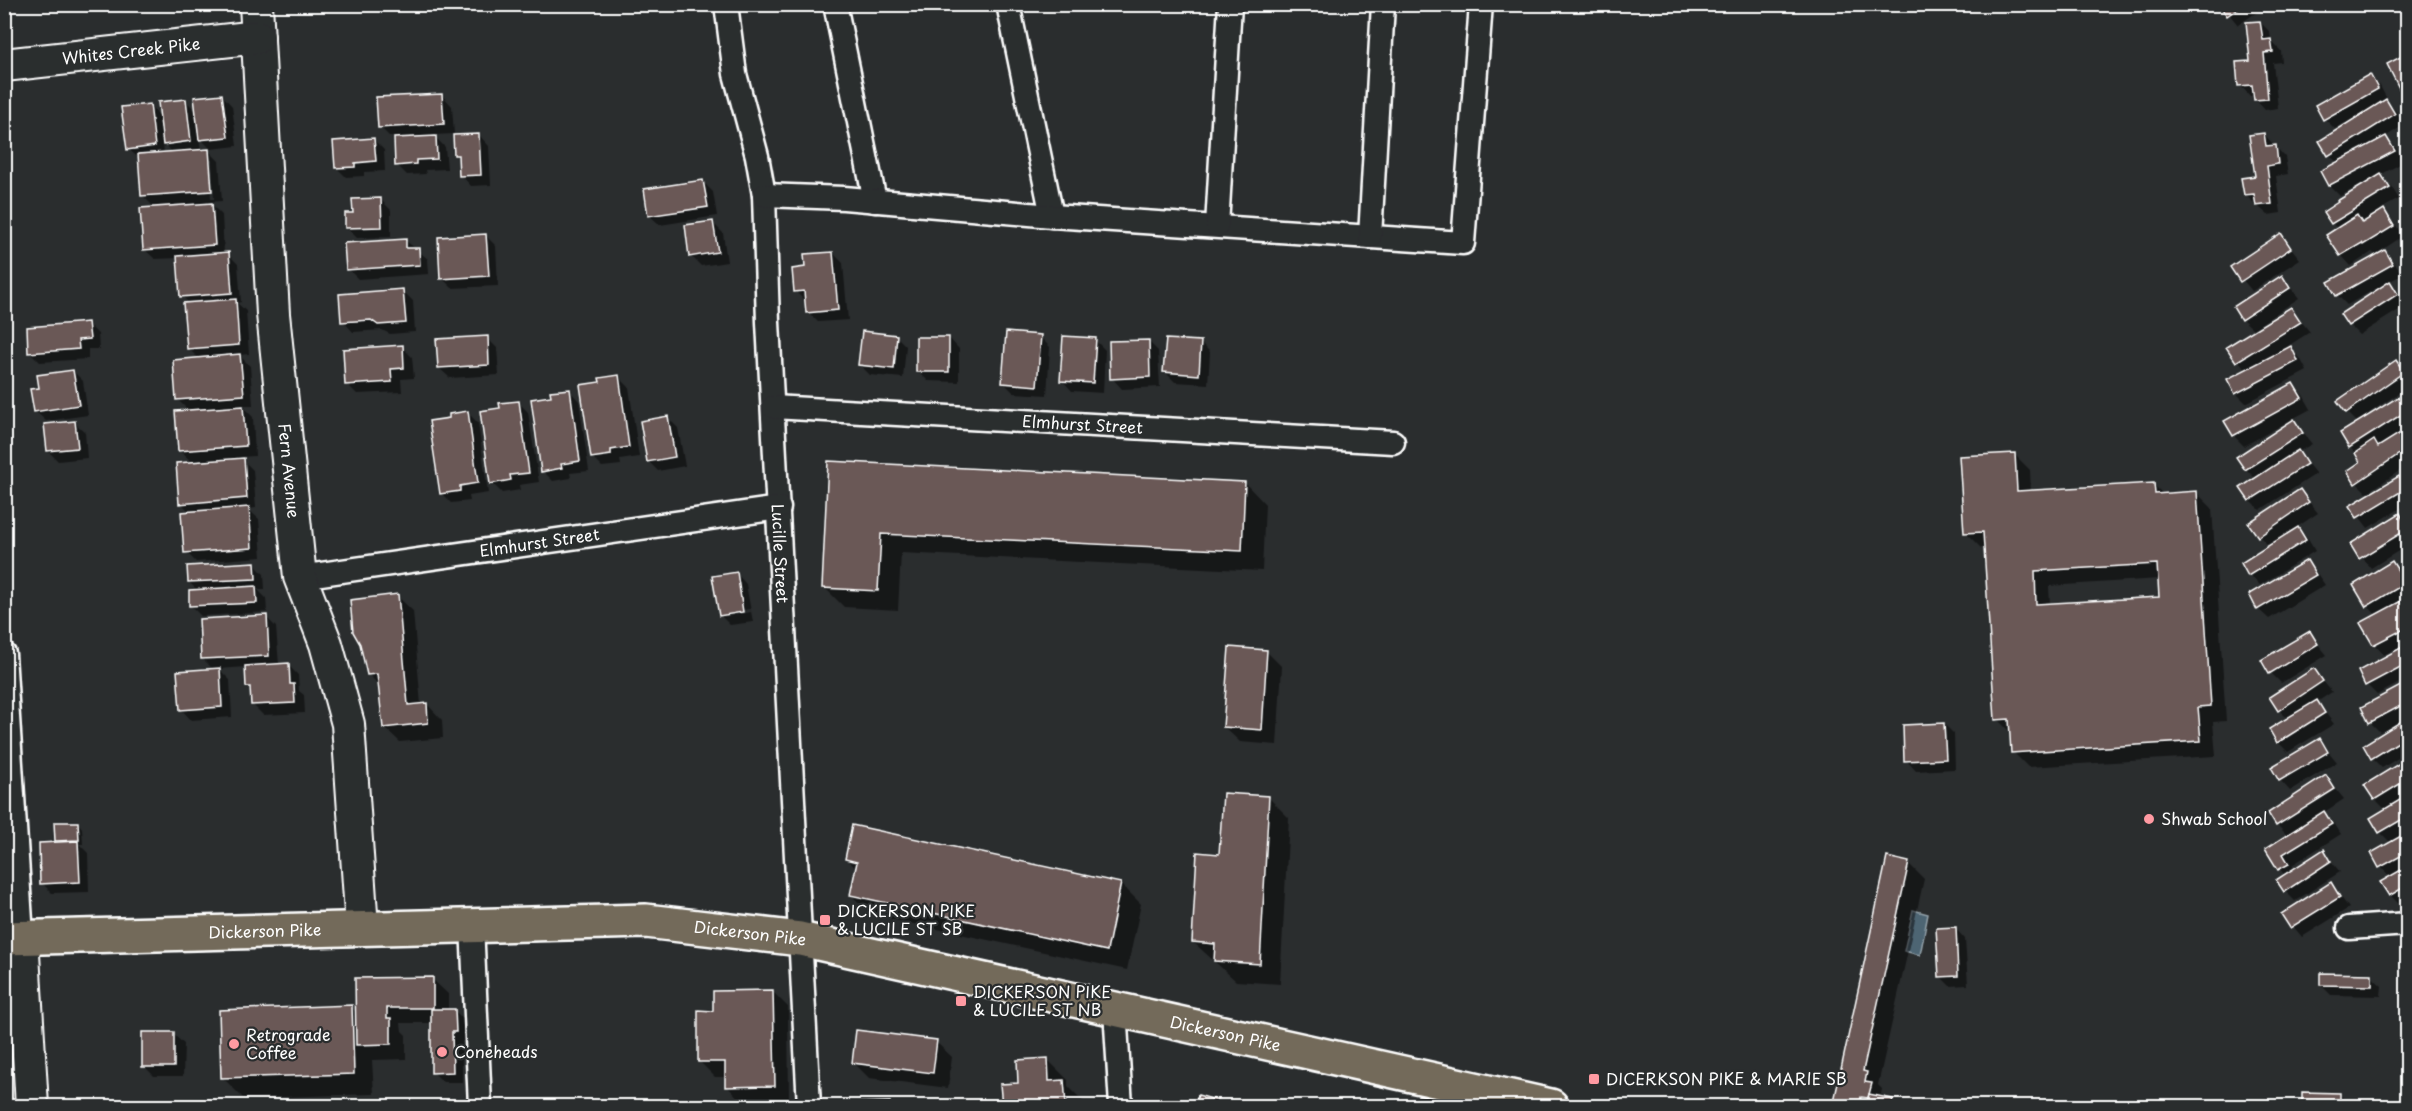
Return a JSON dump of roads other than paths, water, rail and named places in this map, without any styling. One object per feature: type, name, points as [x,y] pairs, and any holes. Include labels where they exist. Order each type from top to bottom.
[{"type":"main road","name":"Dickerson Pike","points":[[13,937],[646,921],[800,939],[1551,1107]]},
{"type":"street","name":"Fern Avenue","points":[[256,4],[273,314],[300,577],[326,644],[348,724],[362,928]]},
{"type":"street","name":"Lucille Street","points":[[726,4],[735,74],[757,156],[764,195],[808,1107]]},
{"type":"street","points":[[835,4],[876,201]]},
{"type":"street","points":[[1008,4],[1052,216]]},
{"type":"street","points":[[1217,226],[1230,4]]},
{"type":"street","points":[[1370,237],[1383,4]]},
{"type":"street","points":[[764,195],[1463,243],[1481,4]]},
{"type":"street","name":"Whites Creek Pike","points":[[4,65],[258,37]]},
{"type":"street","name":"Elmhurst Street","points":[[773,407],[1392,442]]},
{"type":"street","name":"Elmhurst Street","points":[[300,577],[779,508]]},
{"type":"street","points":[[4,654],[13,937],[32,1107]]},
{"type":"street","points":[[472,924],[480,1107]]},
{"type":"street","points":[[2349,928],[2408,924]]},
{"type":"street","points":[[1115,1009],[1120,1107]]},
{"type":"water","points":[[1913,910],[1928,914],[1920,955],[1904,951]]},
{"type":"place","name":"Shwab School","points":[[2149,819]]},
{"type":"place","name":"DICKERSON PIKE & LUCILE ST SB","points":[[825,920]]},
{"type":"place","name":"DICKERSON PIKE & LUCILE ST NB","points":[[961,1001]]},
{"type":"place","name":"Retrograde Coffee","points":[[234,1044]]},
{"type":"place","name":"Coneheads","points":[[442,1052]]},
{"type":"place","name":"DICERKSON PIKE & MARIE SB","points":[[1594,1079]]}]
